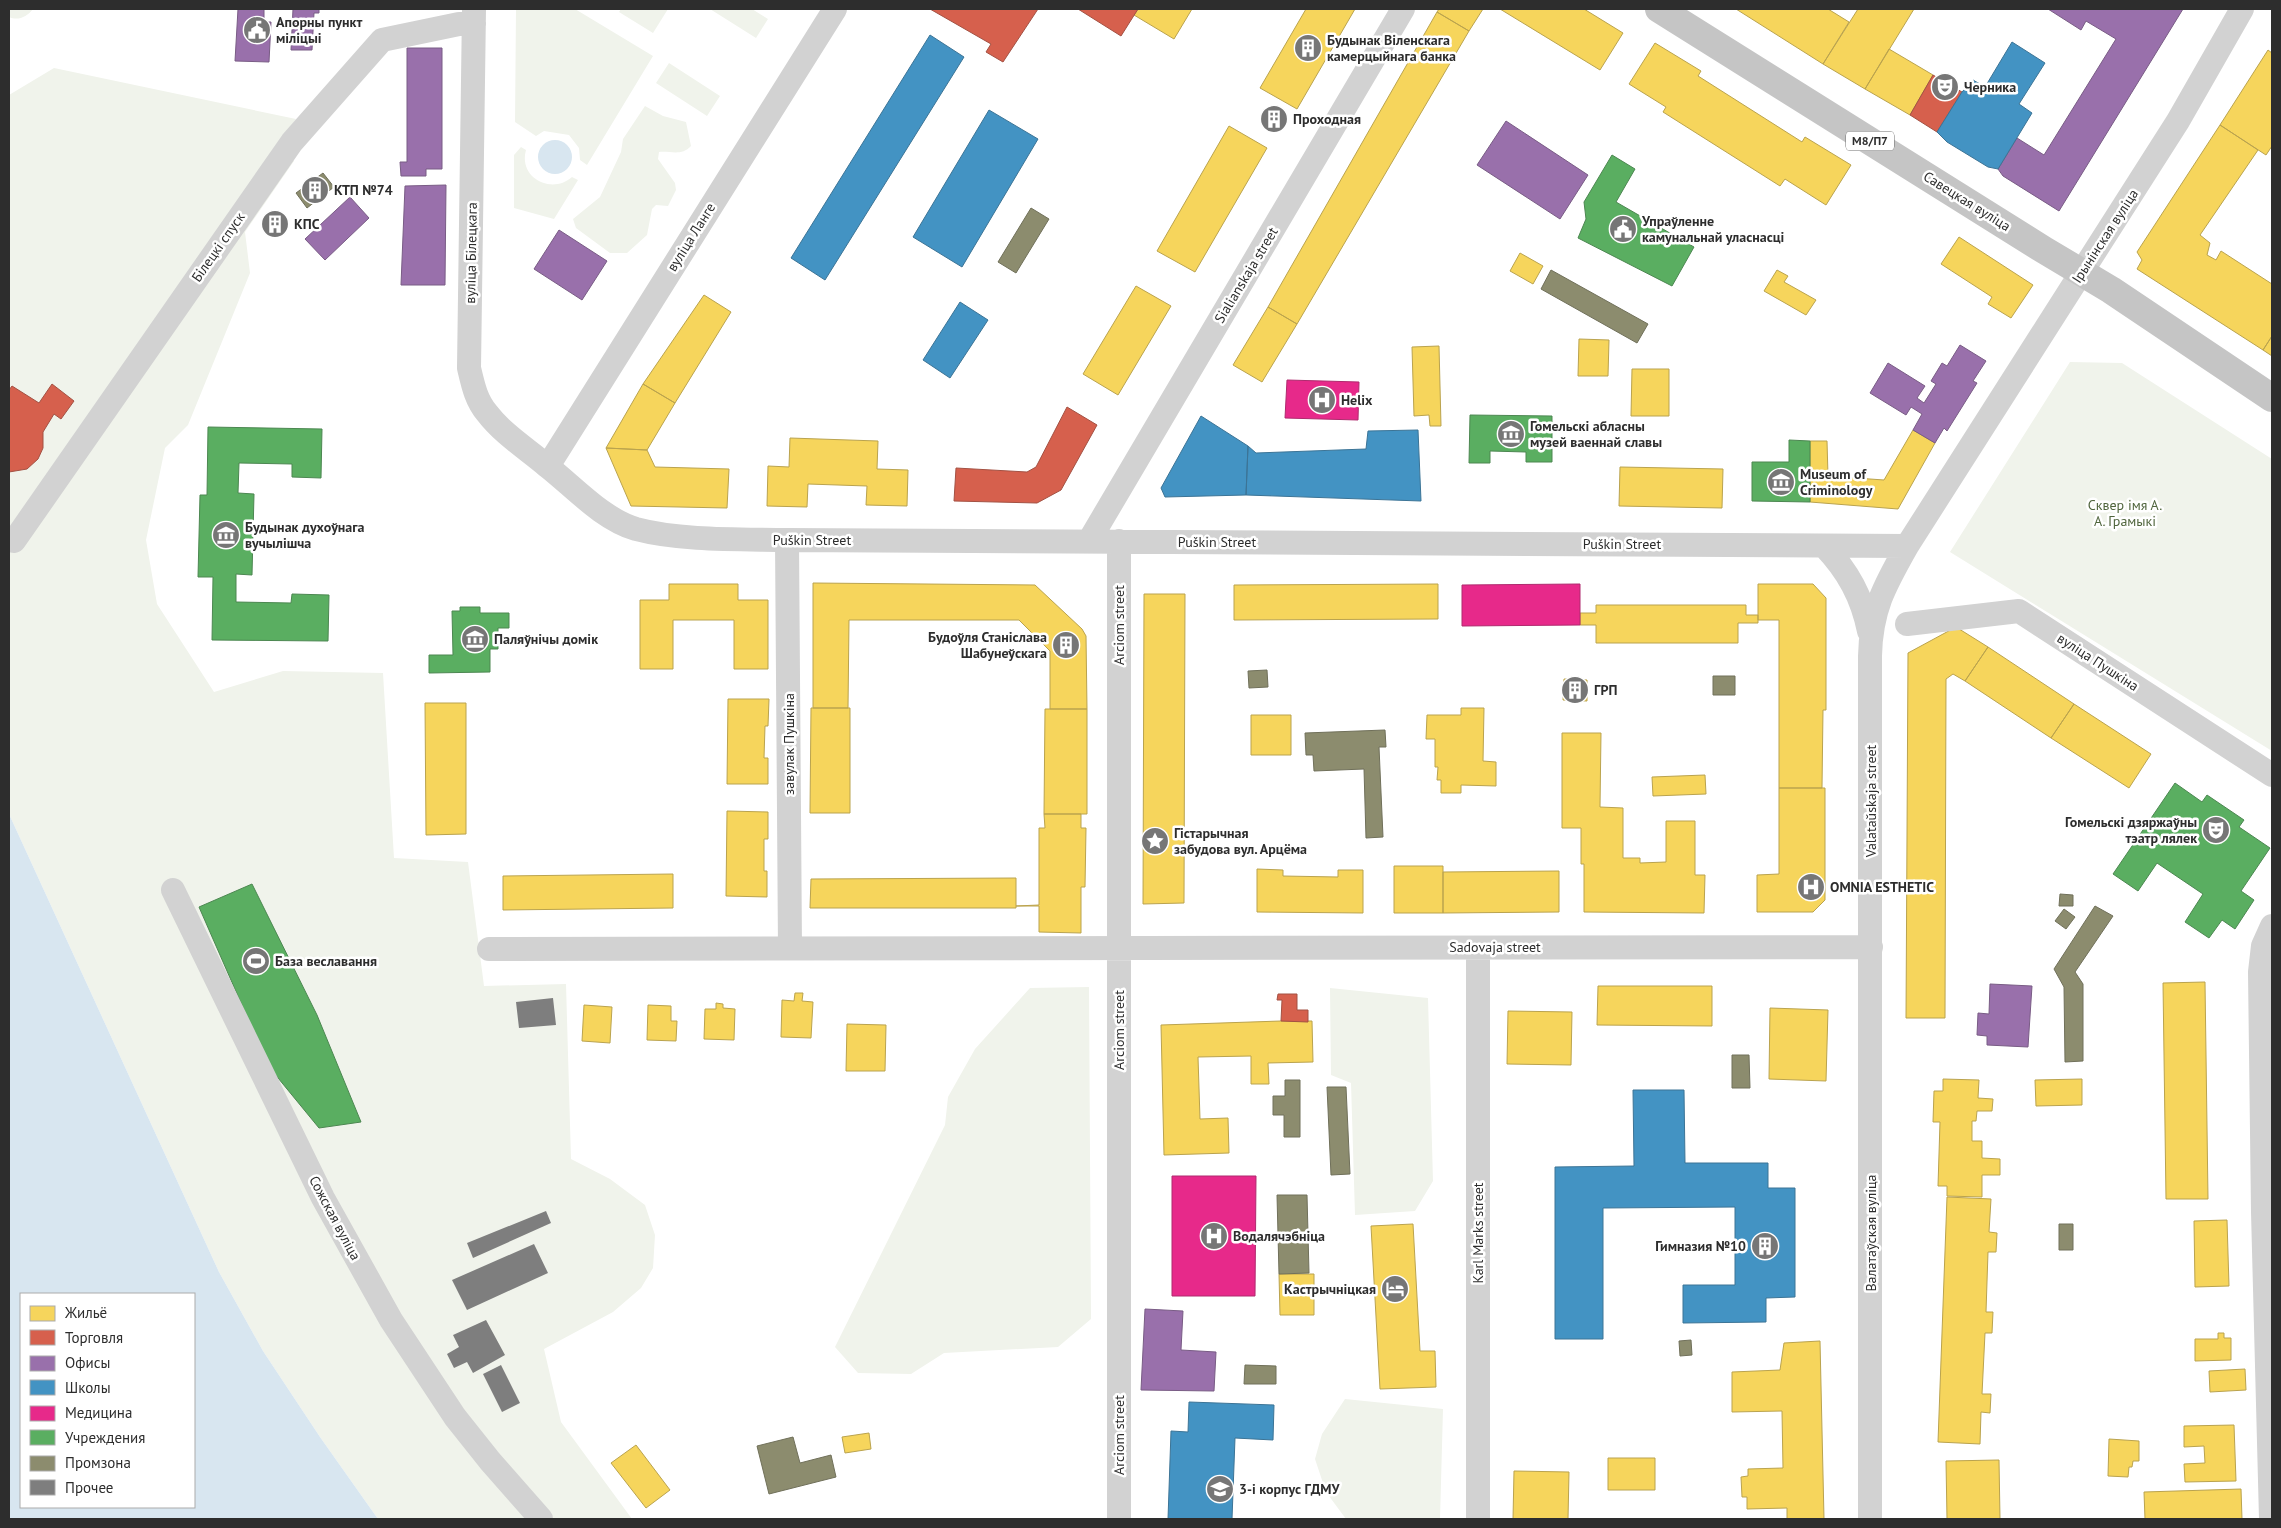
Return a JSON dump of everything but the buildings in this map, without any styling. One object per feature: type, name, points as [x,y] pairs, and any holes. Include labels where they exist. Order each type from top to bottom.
[{"type":"main road","name":"Савецкая вуліца","points":[[1659,9],[2082,272],[2272,398]]},
{"type":"street","name":"вуліца Ланге","points":[[548,466],[836,9]]},
{"type":"street","name":"Sialianskaja street","points":[[1089,542],[1403,9]]},
{"type":"street","name":"Ірынінская вуліца","points":[[1907,546],[2178,121],[2242,9]]},
{"type":"street","name":"вуліца Білецкага","points":[[474,16],[469,368],[475,394],[487,413],[504,431],[548,466]]},
{"type":"street","name":"Білецкі спуск","points":[[14,541],[292,142],[382,40],[459,24],[474,16]]},
{"type":"street","name":"Puškin Street","points":[[548,466],[614,519],[635,529],[677,536],[788,540],[1907,546]]},
{"type":"street","name":"завулак Пушкіна","points":[[788,540],[790,948]]},
{"type":"street","name":"Arciom street","points":[[1119,541],[1119,1519]]},
{"type":"street","points":[[1824,546],[1852,581],[1864,609],[1871,638]]},
{"type":"street","name":"Валатаўская вуліца","points":[[1870,1519],[1871,638],[1875,612],[1880,597],[1907,546]]},
{"type":"street","name":"вуліца Пушкіна","points":[[1907,624],[2019,611],[2272,775]]},
{"type":"street","name":"Сожская вуліца","points":[[173,890],[323,1198],[391,1320],[455,1417],[490,1462],[541,1519]]},
{"type":"street","points":[[2271,1519],[2263,1212],[2260,972],[2263,946],[2272,926]]},
{"type":"street","name":"Sadovaja street","points":[[1119,948],[1871,947]]},
{"type":"street","points":[[489,949],[1119,948]]},
{"type":"street","name":"Karl Marks street","points":[[1478,948],[1478,1519]]},
{"type":"green space","points":[[9,9],[33,9],[25,16],[16,19],[9,17]]},
{"type":"green space","points":[[516,9],[575,9],[653,56],[587,165],[580,160],[579,148],[569,135],[544,131],[536,136],[515,122]]},
{"type":"green space","points":[[621,9],[668,9],[653,33],[619,12]]},
{"type":"green space","points":[[710,9],[752,9],[768,19],[756,38]]},
{"type":"green space","points":[[669,63],[720,96],[707,116],[656,83]]},
{"type":"green space","points":[[54,68],[296,119],[272,152],[294,161],[245,232],[250,273],[188,425],[165,448],[146,540],[157,604],[214,692],[283,671],[383,673],[394,858],[468,862],[484,986],[566,984],[571,1159],[610,1179],[645,1205],[655,1235],[653,1268],[641,1288],[613,1312],[544,1349],[561,1422],[632,1519],[378,1519],[320,1437],[263,1351],[219,1272],[9,814],[9,95]]},
{"type":"green space","points":[[645,106],[663,116],[686,122],[691,146],[680,152],[659,152],[658,159],[675,183],[676,190],[668,206],[656,205],[652,209],[647,235],[627,253],[610,253],[576,228],[573,219],[600,197],[621,152],[623,139]]},
{"type":"green space","points":[[521,147],[526,150],[525,160],[527,169],[538,181],[555,184],[564,182],[572,177],[578,180],[554,219],[514,208],[514,155]]},
{"type":"green space","name":"Сквер імя А. А. Грамыкі","points":[[2070,362],[2122,363],[2272,459],[2272,751],[1950,552]]},
{"type":"green space","points":[[1089,987],[1091,1319],[1058,1347],[944,1353],[911,1374],[858,1373],[835,1347],[945,1125],[948,1097],[975,1049],[1030,988]]},
{"type":"green space","points":[[1330,988],[1428,998],[1433,1181],[1415,1211],[1355,1215],[1351,1083],[1331,1075]]},
{"type":"green space","points":[[1345,1399],[1443,1409],[1440,1519],[1346,1519],[1326,1492],[1315,1459],[1322,1434]]},
{"type":"shaded area","points":[[555,140],[567,145],[572,157],[567,169],[555,174],[543,169],[538,157],[543,145]]},
{"type":"shaded area","points":[[9,814],[219,1272],[263,1351],[320,1437],[378,1519],[9,1519]]},
{"type":"place","name":"Апорны пункт міліцыі","points":[[257,30]]},
{"type":"place","name":"Будынак Віленскага камерцыйнага банка","points":[[1308,48]]},
{"type":"place","name":"Черника","points":[[1945,87]]},
{"type":"place","name":"Проходная","points":[[1274,119]]},
{"type":"place","name":"КТП №74","points":[[315,190]]},
{"type":"place","name":"КПС","points":[[275,224]]},
{"type":"place","name":"Упраўленне камунальнай уласнасці","points":[[1623,229]]},
{"type":"place","name":"Helix","points":[[1322,400]]},
{"type":"place","name":"Гомельскі абласны музей ваеннай славы","points":[[1511,434]]},
{"type":"place","name":"Museum of Criminology","points":[[1781,482]]},
{"type":"place","name":"Будынак духоўнага вучылішча","points":[[226,535]]},
{"type":"place","name":"Паляўнічы домік","points":[[475,639]]},
{"type":"place","name":"Будоўля Станіслава Шабунеўскага","points":[[1066,645]]},
{"type":"place","name":"ГРП","points":[[1575,690]]},
{"type":"place","name":"Гомельскі дзяржаўны тэатр лялек","points":[[2216,830]]},
{"type":"place","name":"Гістарычная забудова вул. Арцёма","points":[[1155,841]]},
{"type":"place","name":"OMNIA ESTHETIC","points":[[1811,887]]},
{"type":"place","name":"База веславання","points":[[256,961]]},
{"type":"place","name":"Водалячэбніца","points":[[1214,1236]]},
{"type":"place","name":"Гимназия №10","points":[[1765,1246]]},
{"type":"place","name":"Кастрычніцкая","points":[[1395,1289]]},
{"type":"place","name":"3-і корпус ГДМУ","points":[[1220,1489]]}]
